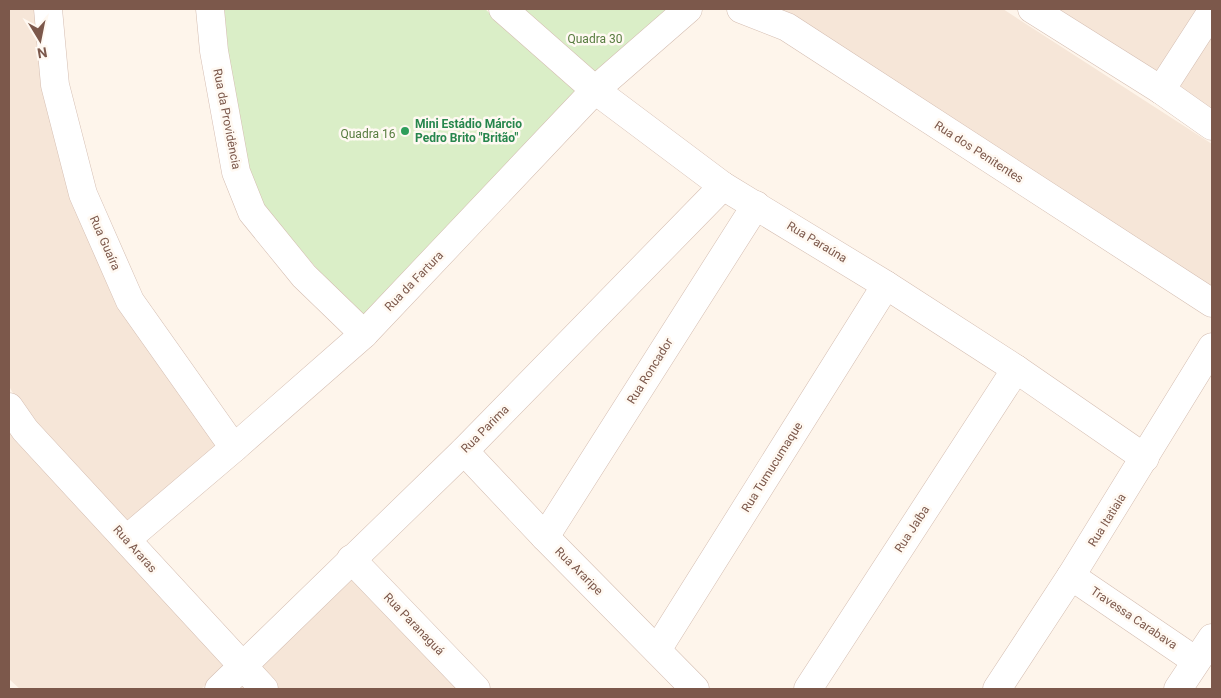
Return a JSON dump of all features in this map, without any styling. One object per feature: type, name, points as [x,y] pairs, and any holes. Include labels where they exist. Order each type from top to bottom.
[{"type":"street","name":"Rua Guaíra","points":[[48,9],[55,86],[83,194],[130,302],[234,448]]},
{"type":"street","name":"Rua da Providência","points":[[210,9],[214,51],[236,172],[252,212],[304,276],[364,334]]},
{"type":"street","name":"Rua Paraúna","points":[[503,9],[596,90],[723,186],[886,285],[1016,369],[1145,458]]},
{"type":"street","name":"Rua da Fartura","points":[[127,539],[364,334],[596,90],[688,9]]},
{"type":"street","name":"Rua dos Penitentes","points":[[741,9],[787,27],[1212,303]]},
{"type":"street","points":[[1032,9],[1162,90],[1212,126]]},
{"type":"street","points":[[1162,90],[1212,11]]},
{"type":"street","name":"Rua Parima","points":[[219,689],[464,451],[723,186]]},
{"type":"street","name":"Rua Roncador","points":[[545,537],[756,205]]},
{"type":"street","name":"Rua Tumucumaque","points":[[657,650],[886,285]]},
{"type":"street","name":"Rua Itatiaia","points":[[997,689],[1071,576],[1212,347]]},
{"type":"street","name":"Rua Jaíba","points":[[808,689],[1016,369]]},
{"type":"street","name":"Rua Araras","points":[[9,407],[26,430],[264,689]]},
{"type":"street","name":"Rua Araripe","points":[[464,451],[545,537],[695,689]]},
{"type":"street","name":"Rua Paranaguá","points":[[351,559],[476,689]]},
{"type":"street","name":"Travessa Carabava","points":[[1071,576],[1196,661]]},
{"type":"street","points":[[1178,689],[1212,638]]},
{"type":"shaded area","points":[[9,9],[41,9],[67,168],[217,444],[125,523],[16,399],[9,386]]},
{"type":"shaded area","points":[[762,9],[1003,9],[1212,144],[1212,291]]},
{"type":"shaded area","points":[[1043,9],[1197,9],[1152,78]]},
{"type":"shaded area","points":[[1212,28],[1212,113],[1173,87]]},
{"type":"shaded area","points":[[9,428],[227,666],[201,689],[20,689],[9,679]]},
{"type":"shaded area","points":[[348,572],[463,689],[273,689],[251,666]]},
{"type":"green space","name":"Quadra 16","points":[[219,9],[485,9],[579,93],[363,321],[269,214],[243,165]]},
{"type":"green space","name":"Quadra 30","points":[[514,9],[675,9],[595,80]]},
{"type":"place","name":"Mini Estádio Márcio Pedro Brito \"Britão\"","points":[[405,131]]}]
